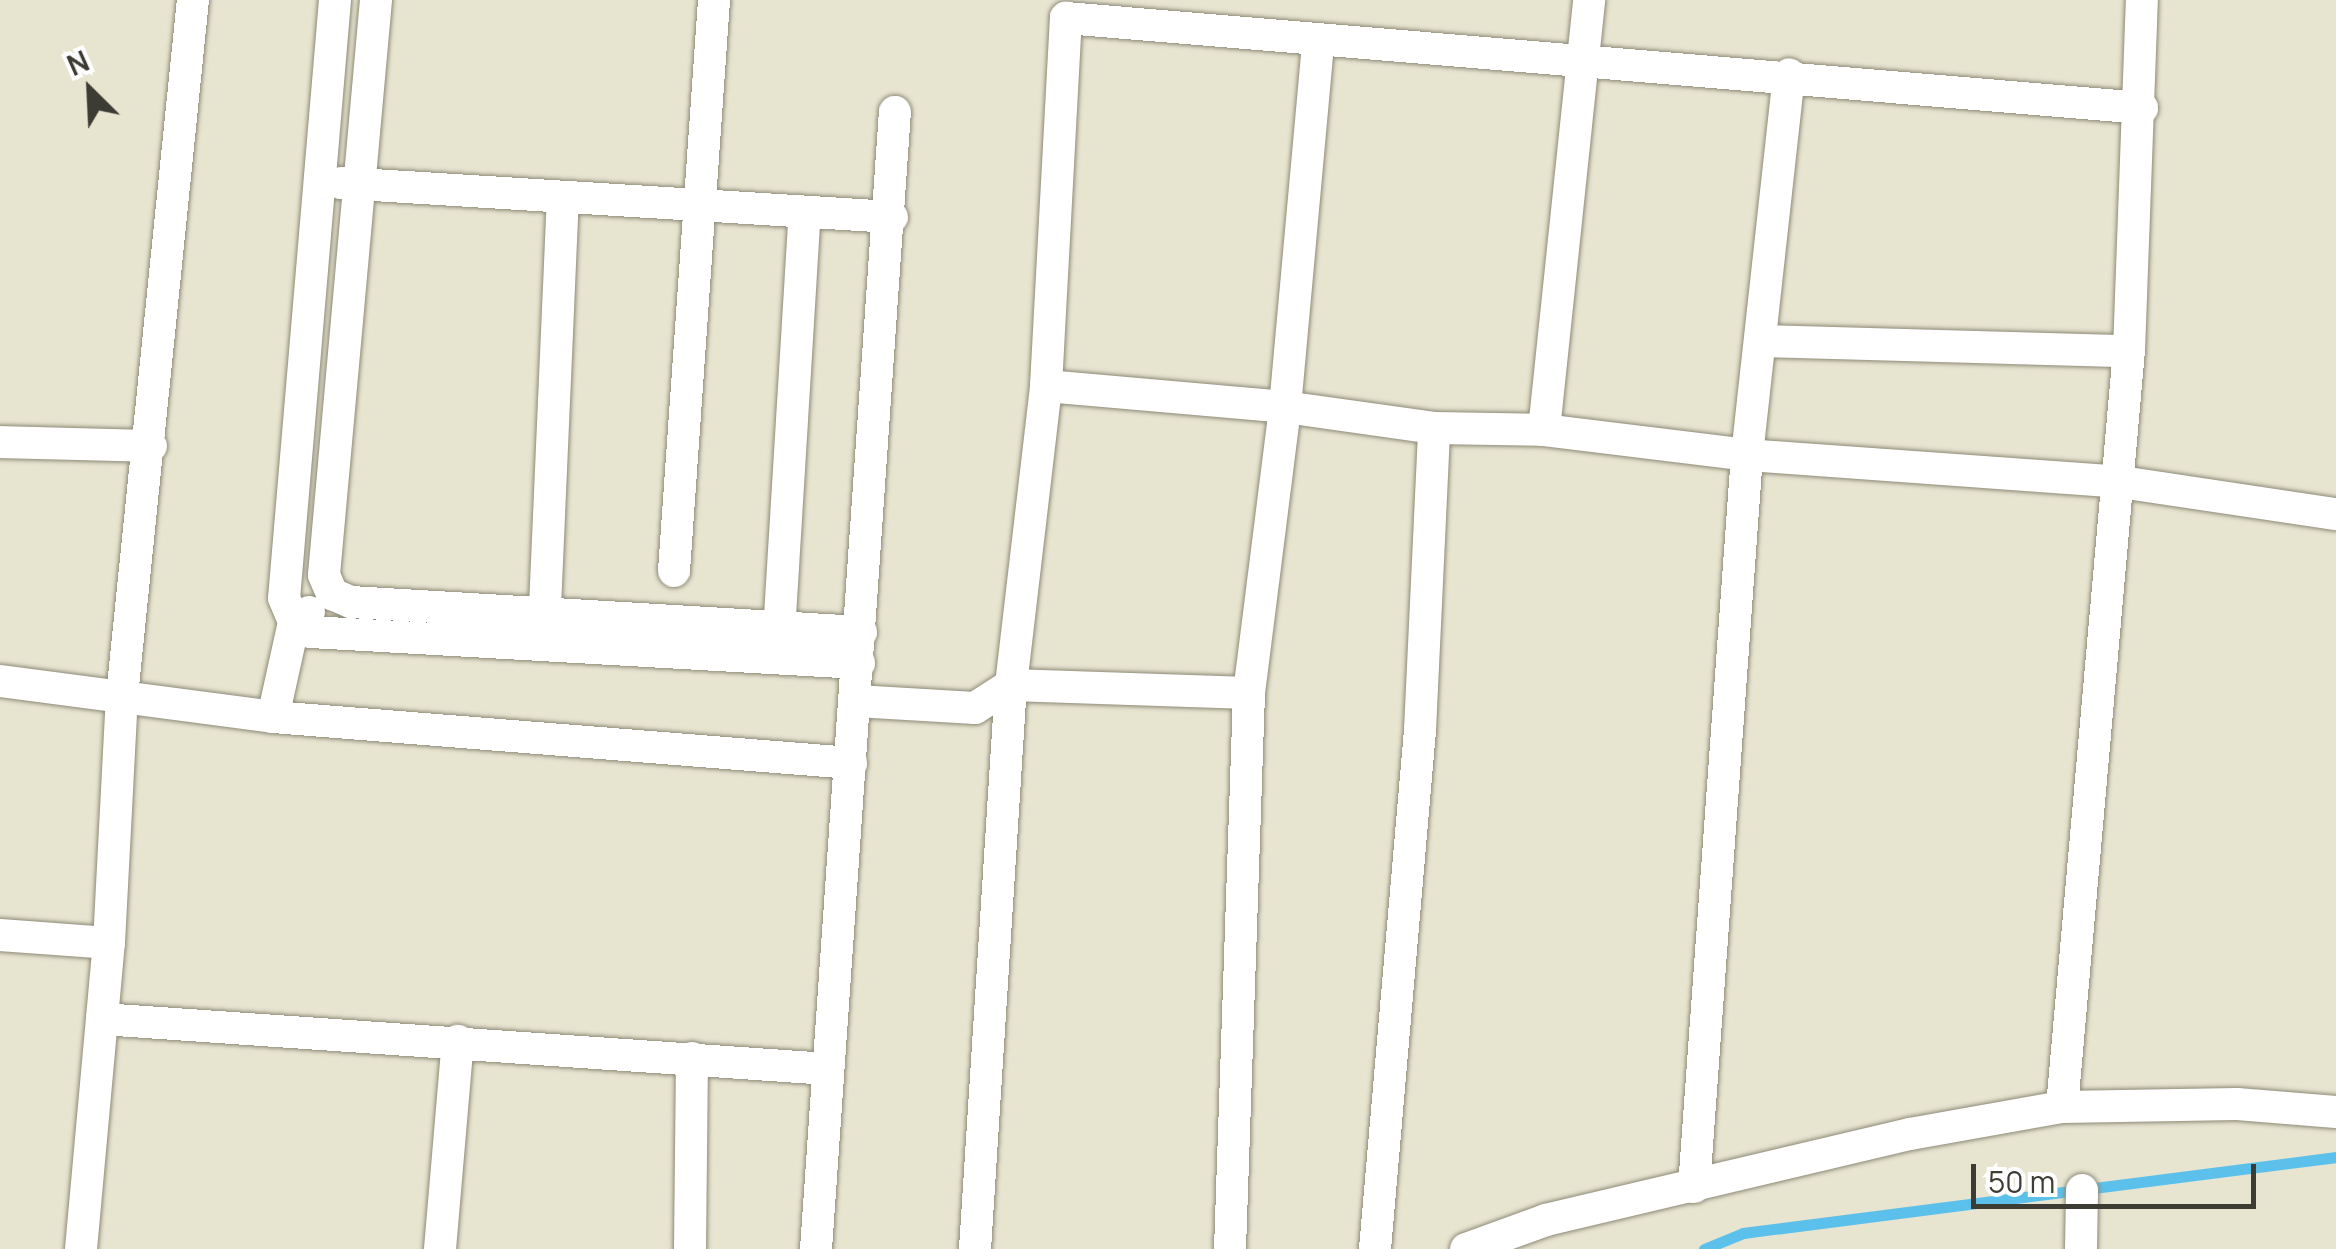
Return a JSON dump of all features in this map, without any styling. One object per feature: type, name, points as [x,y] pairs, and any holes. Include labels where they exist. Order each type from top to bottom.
[{"type":"street","points":[[81,1249],[109,943],[122,696],[151,446],[193,0]]},
{"type":"street","points":[[334,0],[322,184],[284,598],[294,622],[310,632],[542,645],[779,642]]},
{"type":"street","points":[[376,0],[363,183],[324,575],[332,594],[351,602],[547,610],[779,642],[860,648]]},
{"type":"street","points":[[674,571],[714,0]]},
{"type":"street","points":[[1544,430],[1590,0]]},
{"type":"street","points":[[2062,1107],[2114,480],[2129,350],[2142,108],[2142,0]]},
{"type":"street","points":[[975,1249],[1011,685],[1046,386],[1067,9],[1318,43],[1789,74],[2142,108]]},
{"type":"street","points":[[1230,1249],[1249,693],[1285,407],[1318,43]]},
{"type":"street","points":[[1694,1187],[1747,455],[1789,74]]},
{"type":"street","points":[[816,1249],[892,216],[895,112]]},
{"type":"street","points":[[322,184],[363,183],[563,200],[892,216]]},
{"type":"street","points":[[542,645],[547,610],[563,200]]},
{"type":"street","points":[[779,642],[806,212]]},
{"type":"street","points":[[1760,341],[2129,350]]},
{"type":"street","points":[[1046,386],[1285,407],[1434,428],[1544,430],[1747,455],[2114,480],[2336,514]]},
{"type":"street","points":[[1375,1249],[1420,730],[1434,428]]},
{"type":"street","points":[[0,442],[151,446]]},
{"type":"street","points":[[272,717],[294,622],[332,594]]},
{"type":"street","points":[[0,681],[272,717],[346,718],[852,763]]},
{"type":"street","points":[[856,701],[975,708],[1011,685],[1249,693]]},
{"type":"street","points":[[0,935],[109,943]]},
{"type":"street","points":[[102,1019],[458,1040],[828,1069]]},
{"type":"street","points":[[440,1249],[458,1040]]},
{"type":"street","points":[[690,1249],[692,1058]]},
{"type":"street","points":[[1466,1249],[1546,1220],[1910,1134],[2062,1107],[2237,1104],[2336,1112]]},
{"type":"street","points":[[2081,1249],[2082,1190]]},
{"type":"waterway","points":[[1704,1249],[1743,1233],[2336,1157]]}]
